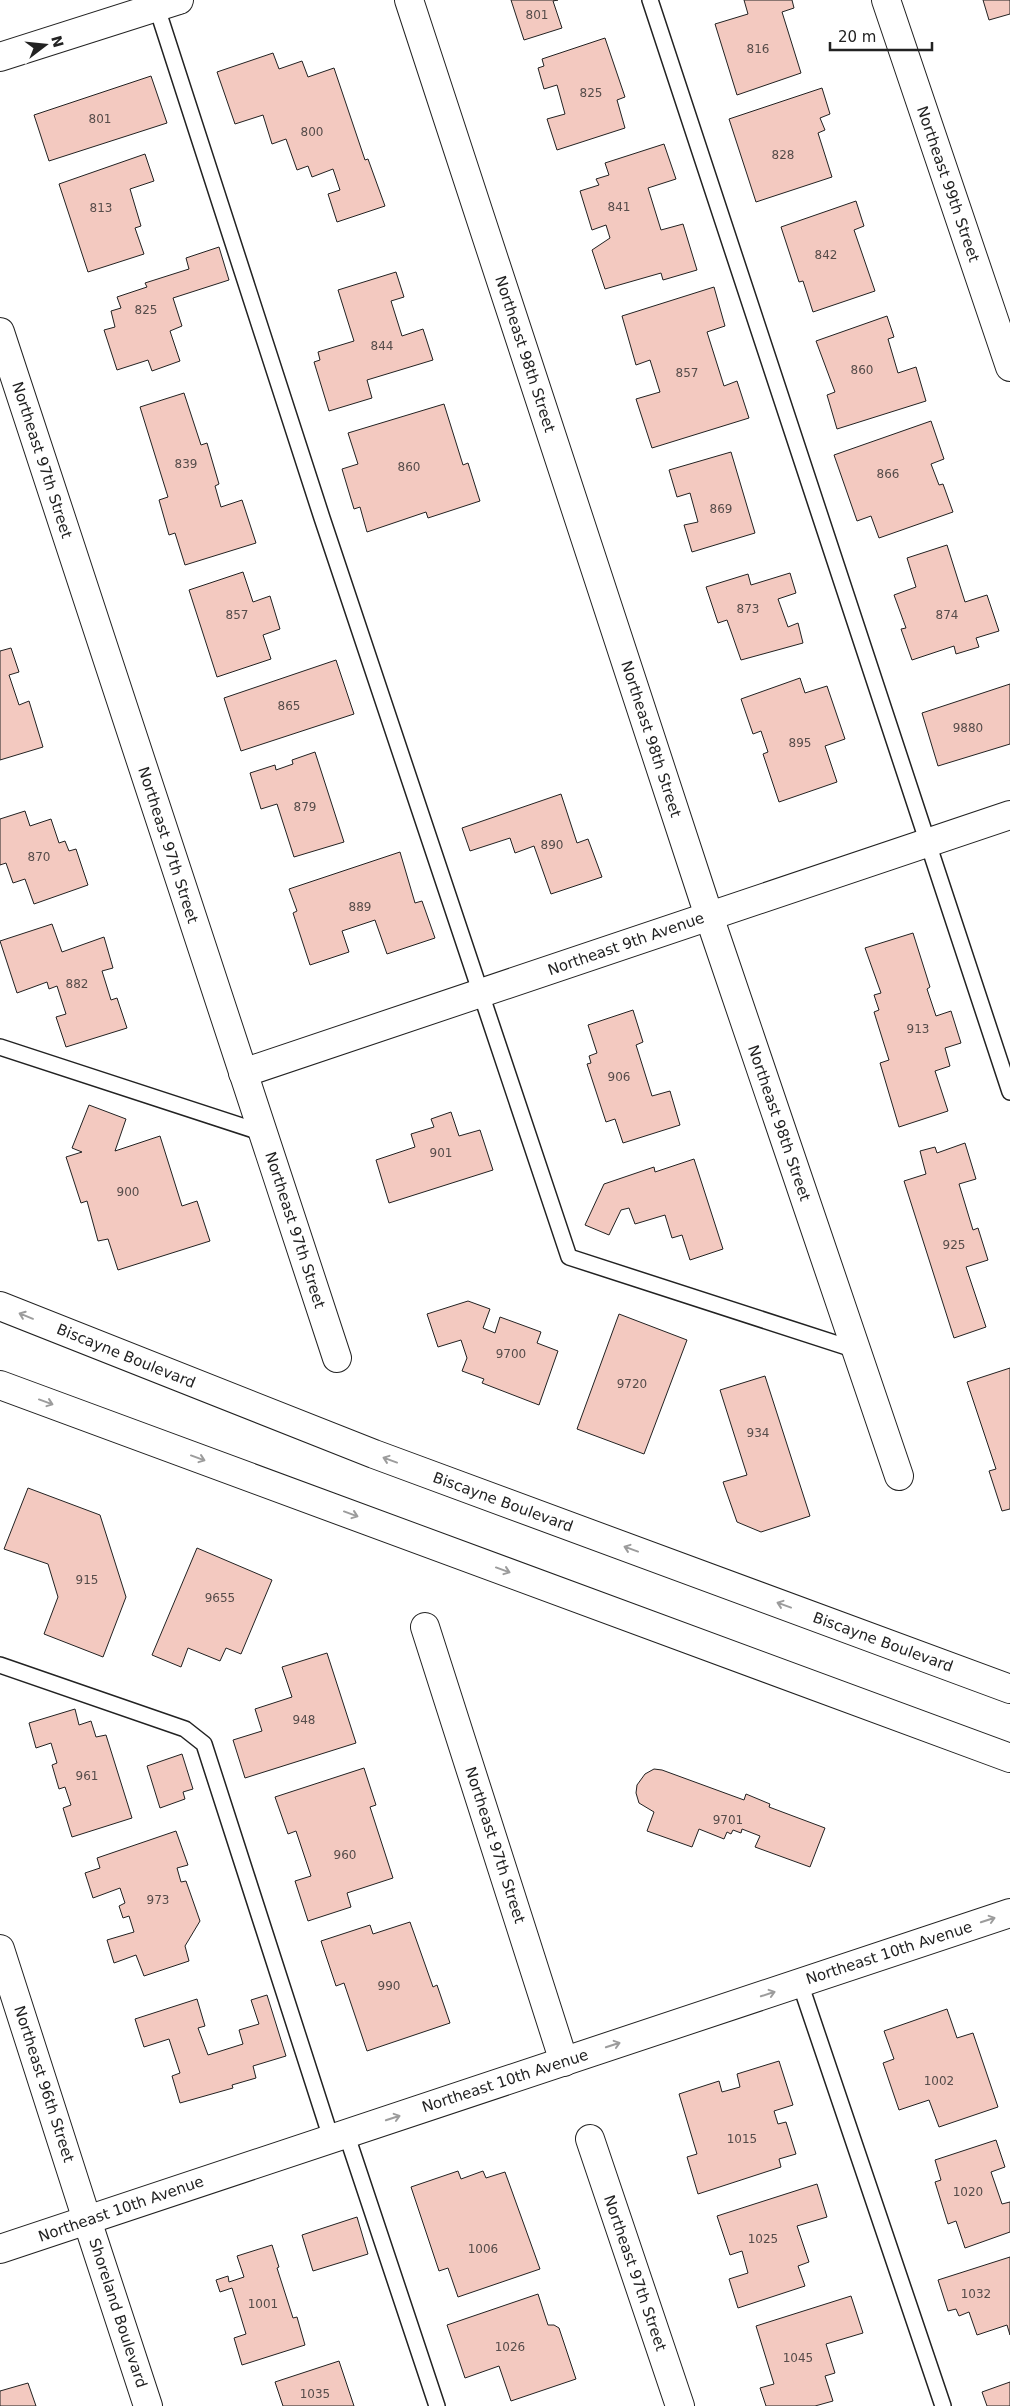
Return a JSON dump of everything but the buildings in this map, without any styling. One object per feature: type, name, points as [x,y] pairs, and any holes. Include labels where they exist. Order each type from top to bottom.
[{"type":"street","name":"Northeast 98th Street","points":[[409,0],[709,916],[899,1476]]},
{"type":"street","name":"Northeast 99th Street","points":[[886,0],[1010,367]]},
{"type":"street","points":[[0,57],[163,2]]},
{"type":"street","name":"Northeast 97th Street","points":[[0,332],[337,1358]]},
{"type":"street","name":"Northeast 9th Avenue","points":[[243,1073],[1010,815]]},
{"type":"street","name":"Biscayne Boulevard","points":[[0,1306],[374,1454],[1010,1689]]},
{"type":"street","points":[[0,1385],[1010,1758]]},
{"type":"street","name":"Northeast 97th Street","points":[[425,1627],[564,2062]]},
{"type":"street","name":"Northeast 10th Avenue","points":[[0,2249],[1010,1913]]},
{"type":"street","name":"Northeast 96th Street","points":[[0,1949],[87,2220]]},
{"type":"street","name":"Northeast 97th Street","points":[[590,2140],[680,2406]]},
{"type":"street","name":"Shoreland Boulevard","points":[[87,2220],[148,2406]]},
{"type":"lane","points":[[650,0],[1010,1092]]},
{"type":"lane","points":[[163,2],[322,518],[569,1256],[856,1350]]},
{"type":"lane","points":[[0,1047],[263,1134]]},
{"type":"lane","points":[[0,1665],[185,1729],[204,1744],[338,2136],[437,2406]]},
{"type":"lane","points":[[800,1983],[943,2406]]}]
